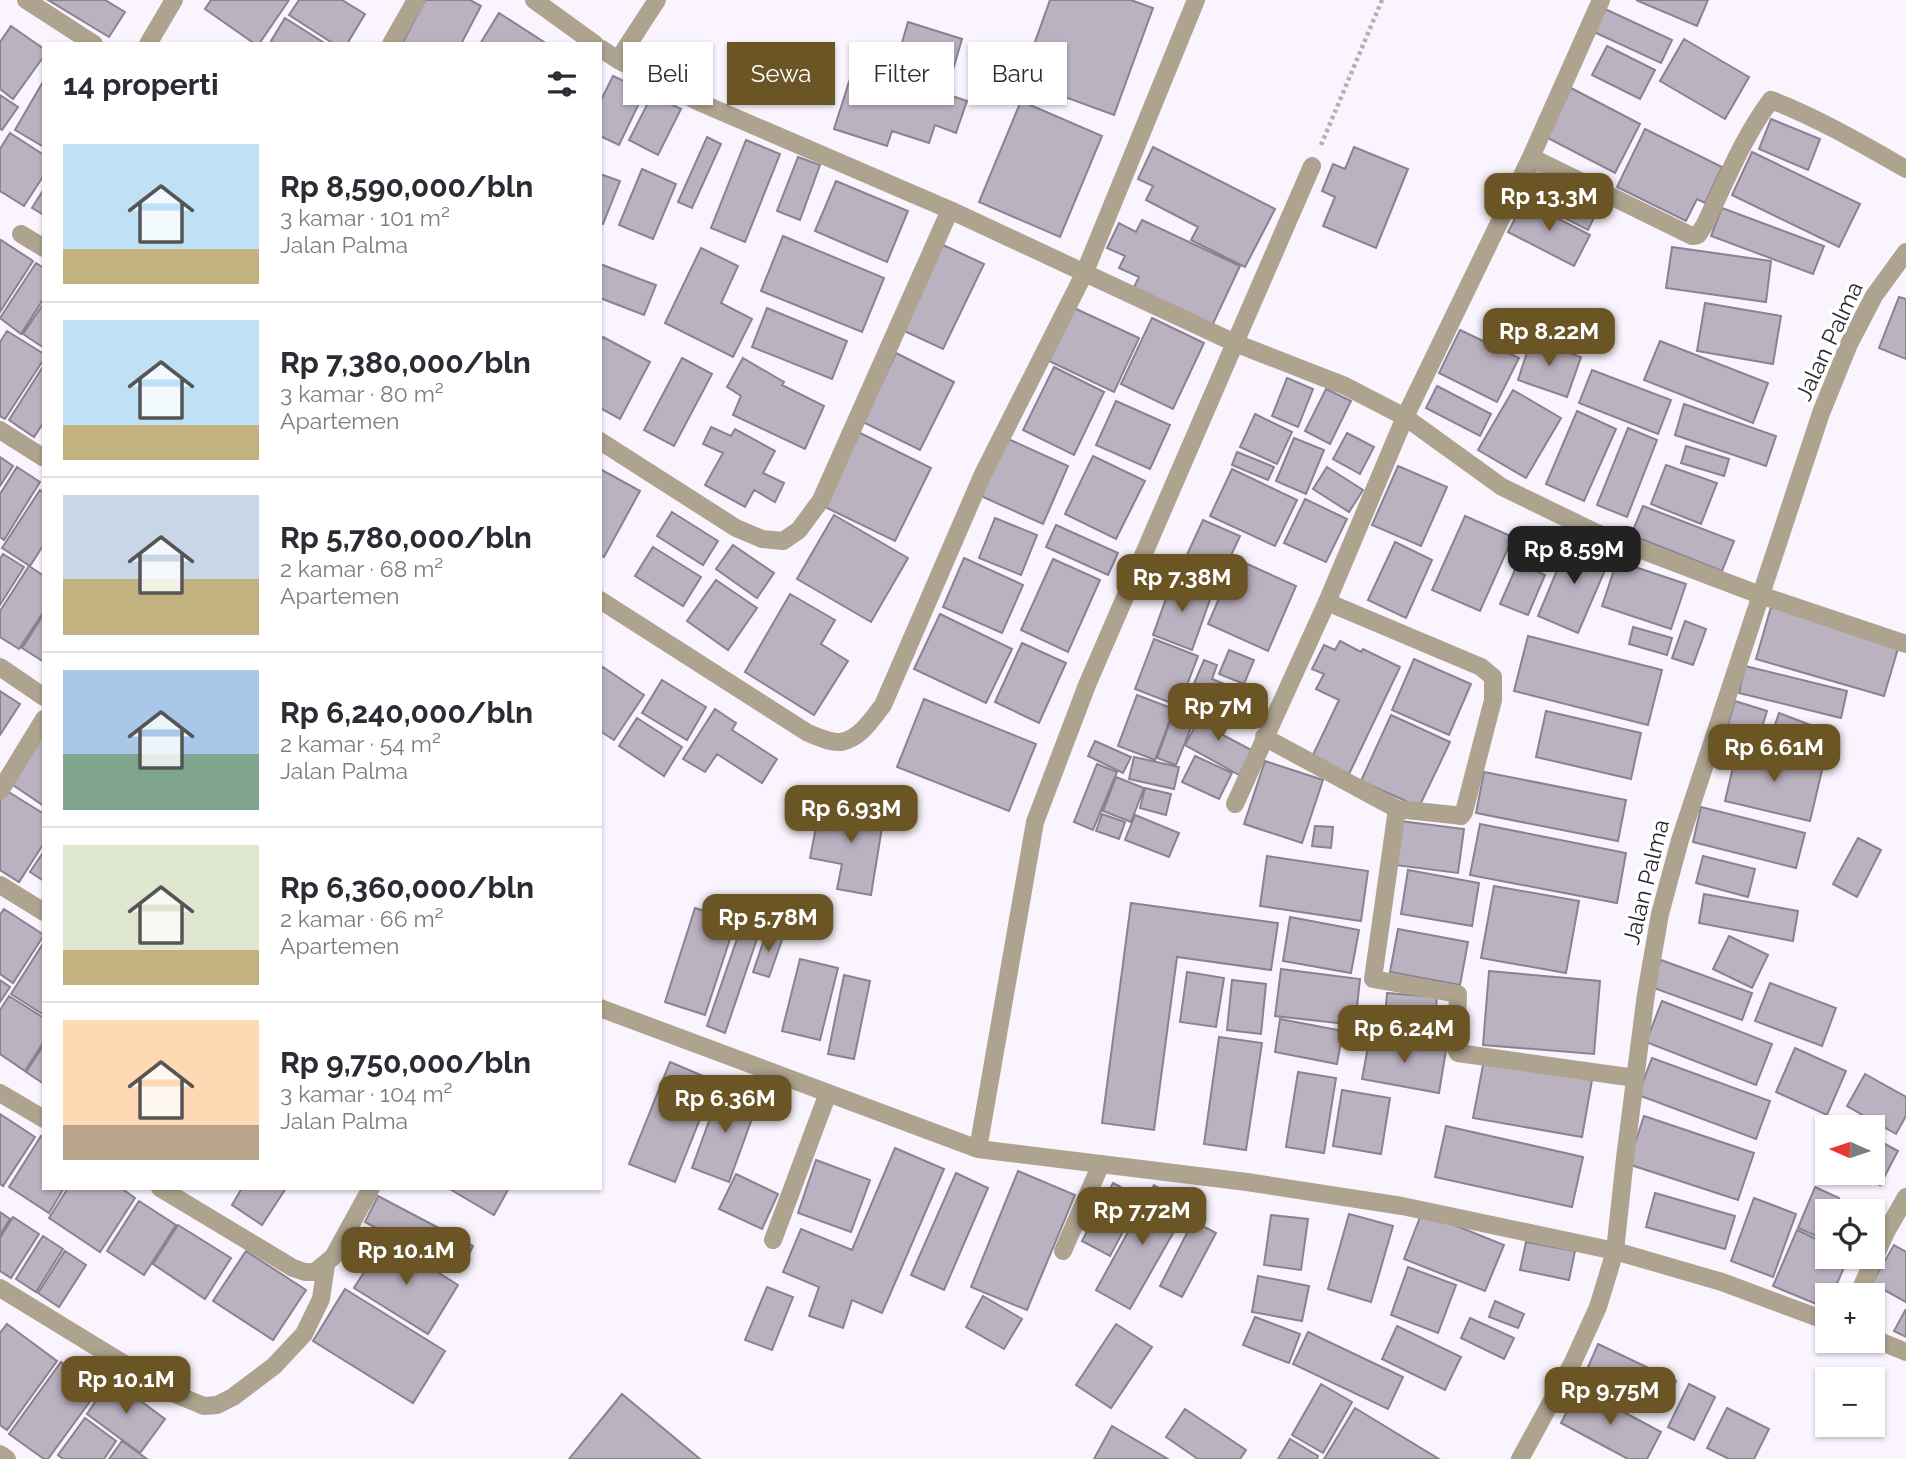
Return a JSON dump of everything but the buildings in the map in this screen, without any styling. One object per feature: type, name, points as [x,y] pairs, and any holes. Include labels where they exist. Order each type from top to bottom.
[{"type":"street","points":[[26,0],[91,42]]},
{"type":"street","points":[[149,42],[174,0]]},
{"type":"street","points":[[392,42],[416,0]]},
{"type":"street","points":[[534,0],[592,42]]},
{"type":"street","points":[[618,60],[657,0]]},
{"type":"street","points":[[602,601],[808,733],[826,740],[842,742],[863,731],[883,705],[983,474],[1084,274],[1196,0]]},
{"type":"street","points":[[1236,804],[1327,602],[1405,417],[1531,157],[1601,0]]},
{"type":"street","points":[[602,49],[699,102],[950,210],[1235,343],[1345,386],[1405,417],[1502,486],[1597,533],[1760,595],[1906,644]]},
{"type":"street","points":[[1531,157],[1692,236],[1698,235],[1705,224],[1761,113],[1771,100],[1844,134],[1906,169]]},
{"type":"street","points":[[978,1149],[1035,822],[1087,685],[1312,166]]},
{"type":"street","points":[[602,442],[736,528],[762,539],[783,541],[799,530],[821,499],[950,210]]},
{"type":"street","points":[[21,234],[42,247]]},
{"type":"street","name":"Jalan Palma","points":[[1520,1459],[1573,1362],[1598,1307],[1615,1251],[1646,994],[1660,914],[1680,840],[1821,413],[1849,344],[1874,296],[1906,251]]},
{"type":"street","points":[[0,430],[42,457]]},
{"type":"street","points":[[1264,737],[1397,808],[1461,816],[1464,812],[1493,700],[1493,677],[1481,667],[1327,602]]},
{"type":"street","points":[[0,667],[42,696]]},
{"type":"street","points":[[0,791],[42,722]]},
{"type":"street","points":[[1397,808],[1373,979],[1458,994],[1458,1053],[1635,1078]]},
{"type":"street","points":[[0,885],[42,911]]},
{"type":"street","points":[[602,1008],[978,1149],[1247,1182],[1402,1206],[1615,1251],[1723,1282],[1815,1316]]},
{"type":"street","points":[[0,1093],[42,1118]]},
{"type":"street","points":[[773,1240],[828,1093]]},
{"type":"street","points":[[1063,1251],[1101,1164]]},
{"type":"street","points":[[163,1190],[293,1268],[306,1272],[315,1272],[333,1257],[371,1190]]},
{"type":"street","points":[[1863,1283],[1886,1232],[1906,1196]]},
{"type":"street","points":[[0,1288],[170,1392],[204,1406],[217,1405],[233,1397],[274,1366],[304,1334],[321,1299],[326,1265]]},
{"type":"street","points":[[1885,1343],[1906,1352]]},
{"type":"street","points":[[0,1454],[7,1459]]},
{"type":"path","points":[[1312,166],[1382,0]]}]
